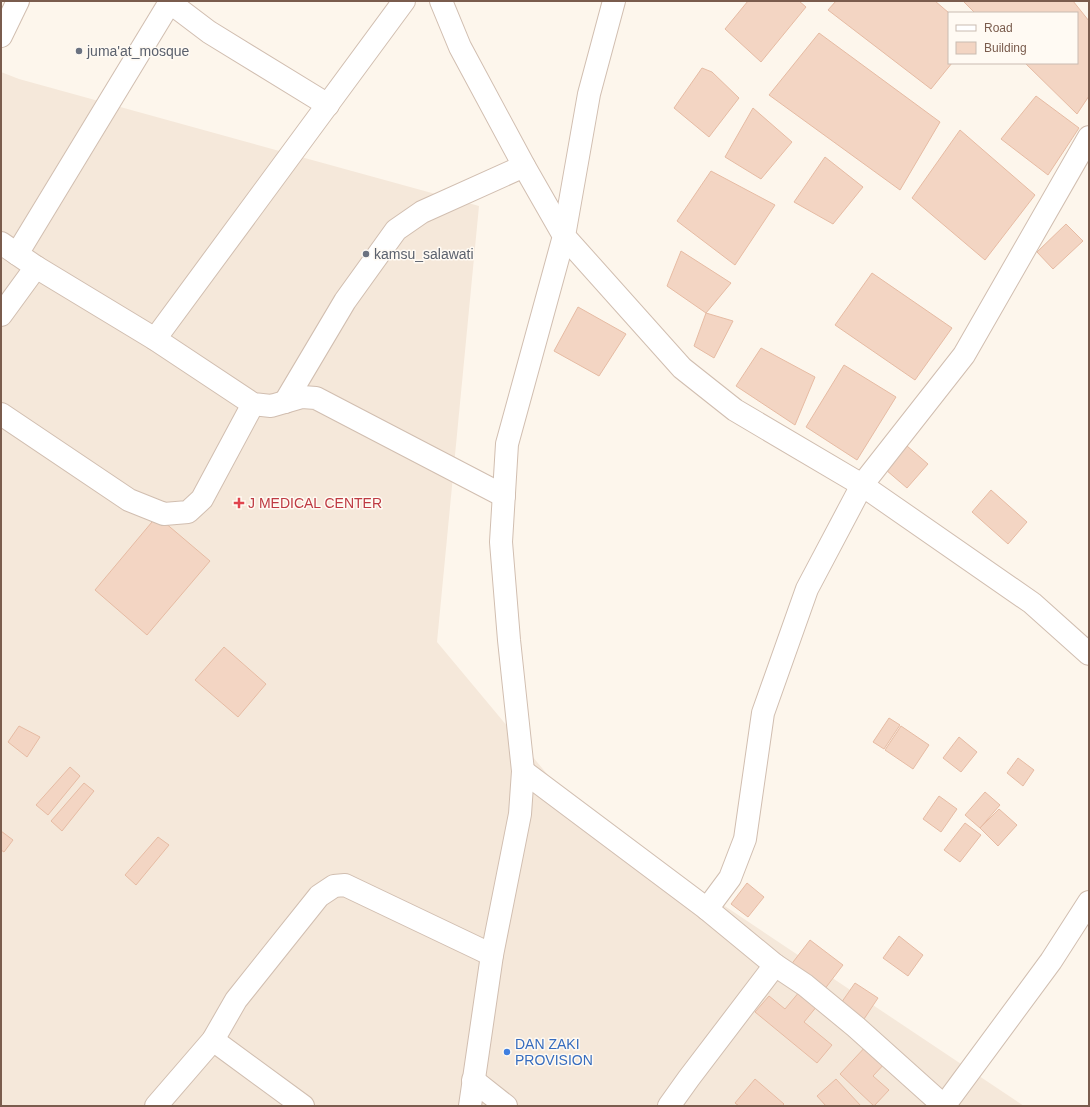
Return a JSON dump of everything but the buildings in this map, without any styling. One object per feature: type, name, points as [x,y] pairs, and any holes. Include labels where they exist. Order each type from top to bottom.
[{"type":"street","points":[[1,36],[18,1]]},
{"type":"street","points":[[155,339],[404,1]]},
{"type":"street","points":[[441,1],[460,47],[524,166],[564,236],[682,368],[735,410],[862,485],[1032,603],[1089,654]]},
{"type":"street","points":[[454,1],[460,47]]},
{"type":"street","points":[[470,1106],[492,956],[520,814],[523,771],[509,640],[501,542],[507,444],[564,236],[589,94],[614,1]]},
{"type":"street","points":[[328,105],[209,32],[169,2],[9,248],[36,267],[155,339],[253,404],[271,406],[302,397],[316,398],[504,496]]},
{"type":"street","points":[[707,909],[730,878],[745,839],[763,713],[807,590],[862,485],[964,355],[1089,137]]},
{"type":"street","points":[[285,402],[344,301],[396,230],[422,212],[524,166]]},
{"type":"street","points":[[1,314],[36,267]]},
{"type":"street","points":[[1,414],[129,500],[164,514],[188,512],[202,499],[253,404]]},
{"type":"street","points":[[523,771],[707,909],[775,965],[805,985],[856,1026],[944,1106],[1051,962],[1089,902]]},
{"type":"street","points":[[156,1106],[213,1040],[236,1000],[319,896],[334,886],[345,885],[492,956]]},
{"type":"street","points":[[669,1106],[775,965]]},
{"type":"street","points":[[213,1040],[303,1106]]},
{"type":"street","points":[[473,1080],[506,1106]]},
{"type":"shaded area","points":[[1,72],[19,79],[479,206],[437,642],[572,804],[1024,1106],[1,1106]]},
{"type":"place","name":"juma'at_mosque","points":[[79,51]]},
{"type":"place","name":"kamsu_salawati","points":[[366,254]]},
{"type":"place","name":"J MEDICAL CENTER","points":[[239,503]]},
{"type":"place","name":"DAN ZAKI PROVISION","points":[[507,1052]]}]
